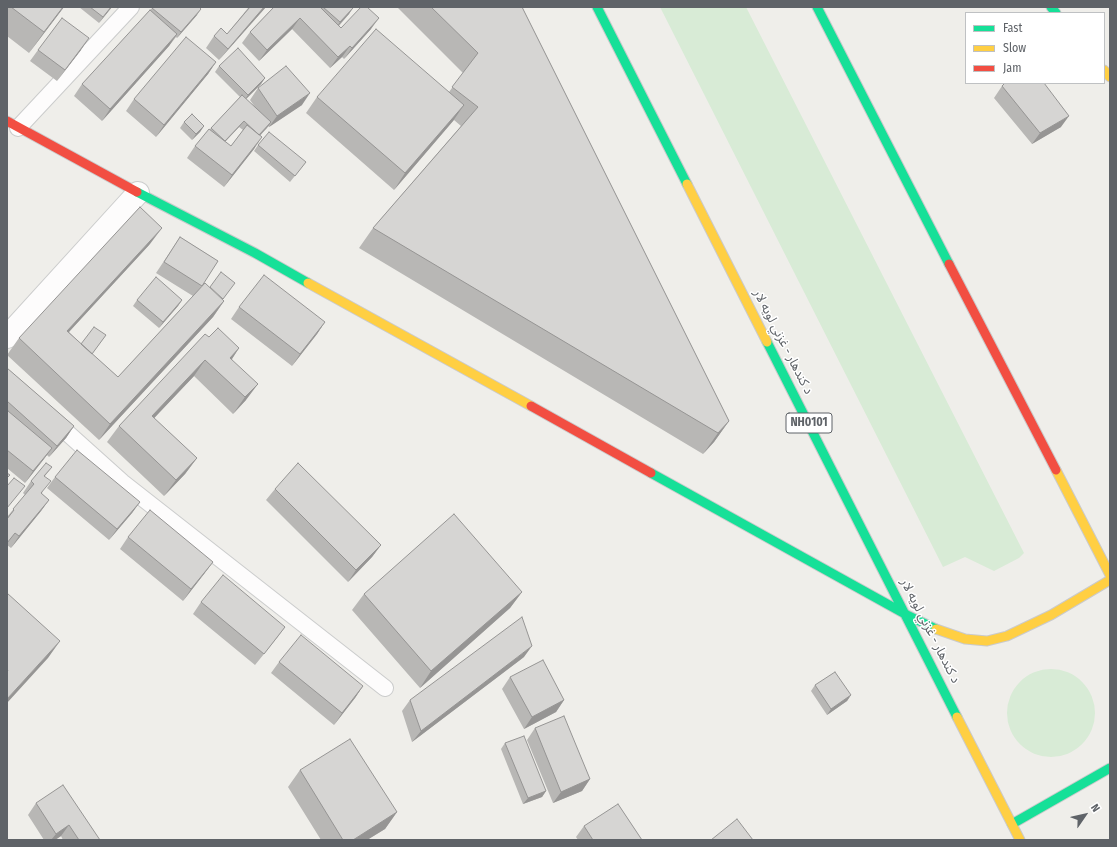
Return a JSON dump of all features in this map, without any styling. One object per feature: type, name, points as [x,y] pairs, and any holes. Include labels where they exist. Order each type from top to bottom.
[{"type":"main road","name":"د کندهار - غزني لويه لار","points":[[597,7],[1020,840]]},
{"type":"main road","points":[[817,7],[1110,575]]},
{"type":"main road","points":[[13,125],[138,193],[255,253],[907,615],[940,631],[965,639],[987,641],[1007,636],[1034,624],[1110,580]]},
{"type":"main road","points":[[1012,824],[1110,768]]},
{"type":"street","points":[[7,337],[138,193]]},
{"type":"lane","points":[[13,125],[131,7]]},
{"type":"lane","points":[[42,410],[122,482],[385,688]]},
{"type":"green space","points":[[660,7],[746,7],[1024,553],[1019,558],[994,571],[965,557],[943,567]]},
{"type":"green space","points":[[1051,669],[1068,673],[1082,682],[1091,696],[1095,713],[1091,730],[1082,744],[1068,753],[1051,757],[1034,753],[1020,744],[1011,730],[1007,713],[1011,696],[1020,682],[1034,673]]},
{"type":"building","points":[[11,7],[63,7],[44,32]]},
{"type":"building","points":[[90,7],[111,7],[103,17]]},
{"type":"building","points":[[199,7],[201,9],[181,32],[152,8]]},
{"type":"building","points":[[250,7],[264,7],[228,49],[214,36],[221,28],[227,34]]},
{"type":"building","points":[[274,7],[320,7],[341,28],[361,7],[367,7],[379,18],[352,48],[350,46],[338,57],[300,18],[267,50],[250,32]]},
{"type":"building","points":[[323,7],[352,7],[353,8],[340,22]]},
{"type":"building","points":[[431,7],[522,7],[729,421],[718,433],[373,228],[478,107],[452,87],[478,53]]},
{"type":"building","points":[[150,10],[177,34],[110,109],[82,84]]},
{"type":"building","points":[[62,18],[89,38],[65,70],[38,50]]},
{"type":"building","points":[[376,29],[464,105],[405,173],[317,97]]},
{"type":"building","points":[[186,37],[216,62],[164,125],[134,99]]},
{"type":"building","points":[[238,48],[265,78],[248,95],[219,66]]},
{"type":"building","points":[[286,66],[310,93],[277,116],[258,88]]},
{"type":"building","points":[[1004,84],[1045,84],[1069,116],[1040,133],[1002,86]]},
{"type":"building","points":[[242,95],[271,122],[259,135],[244,121],[225,141],[211,128]]},
{"type":"building","points":[[192,114],[204,126],[196,134],[184,122]]},
{"type":"building","points":[[247,125],[262,137],[232,175],[195,146],[209,129],[231,146]]},
{"type":"building","points":[[269,132],[306,162],[295,176],[258,145]]},
{"type":"building","points":[[140,207],[162,228],[67,331],[118,377],[205,283],[224,301],[110,424],[19,338]]},
{"type":"building","points":[[180,237],[218,261],[202,286],[164,262]]},
{"type":"building","points":[[221,272],[235,283],[223,299],[210,287]]},
{"type":"building","points":[[264,275],[325,322],[300,354],[239,307]]},
{"type":"building","points":[[156,277],[182,300],[163,322],[137,300]]},
{"type":"building","points":[[94,327],[106,335],[92,354],[81,344]]},
{"type":"building","points":[[218,328],[239,348],[230,358],[258,384],[245,397],[205,360],[152,416],[197,458],[176,480],[119,426],[205,334],[209,337]]},
{"type":"building","points":[[7,368],[74,426],[57,446],[7,401]]},
{"type":"building","points":[[8,411],[52,448],[33,471],[7,450]]},
{"type":"building","points":[[77,450],[140,502],[117,529],[55,477]]},
{"type":"building","points":[[46,463],[52,467],[44,476],[51,481],[41,493],[49,500],[19,536],[15,533],[7,543],[7,519],[14,510],[13,509],[34,484],[31,481]]},
{"type":"building","points":[[298,463],[381,545],[356,570],[275,489]]},
{"type":"building","points":[[14,478],[25,486],[7,508],[7,486]]},
{"type":"building","points":[[150,510],[213,562],[191,589],[128,537]]},
{"type":"building","points":[[454,514],[522,592],[431,671],[364,594]]},
{"type":"building","points":[[223,575],[285,627],[264,654],[201,602]]},
{"type":"building","points":[[7,593],[60,641],[7,699],[8,670]]},
{"type":"building","points":[[522,617],[532,646],[421,731],[410,700]]},
{"type":"building","points":[[301,635],[363,686],[342,713],[279,662]]},
{"type":"building","points":[[543,660],[564,700],[532,717],[510,677]]},
{"type":"building","points":[[835,672],[851,695],[831,709],[815,685]]},
{"type":"building","points":[[564,716],[590,779],[561,792],[535,728]]},
{"type":"building","points":[[524,736],[546,791],[528,798],[505,743]]},
{"type":"building","points":[[350,739],[397,812],[353,840],[343,840],[300,770]]},
{"type":"building","points":[[63,785],[100,840],[79,840],[69,825],[56,834],[36,803]]},
{"type":"building","points":[[618,804],[642,840],[593,840],[584,826]]},
{"type":"building","points":[[737,819],[753,840],[711,840]]},
{"type":"traffic: fast","points":[[597,7],[687,184]]},
{"type":"traffic: fast","points":[[817,7],[949,264]]},
{"type":"traffic: fast","points":[[1051,7],[1055,12]]},
{"type":"traffic: fast","points":[[137,192],[255,253],[308,283]]},
{"type":"traffic: fast","points":[[767,342],[957,717]]},
{"type":"traffic: fast","points":[[651,473],[907,615],[936,629]]},
{"type":"traffic: fast","points":[[1012,824],[1110,768]]},
{"type":"traffic: slow","points":[[1105,71],[1110,77]]},
{"type":"traffic: slow","points":[[687,184],[767,342]]},
{"type":"traffic: slow","points":[[308,283],[531,406]]},
{"type":"traffic: slow","points":[[1056,470],[1110,575]]},
{"type":"traffic: slow","points":[[936,629],[965,639],[987,641],[1007,636],[1051,615],[1110,580]]},
{"type":"traffic: slow","points":[[957,717],[1020,840]]},
{"type":"traffic: jam","points":[[7,121],[137,192]]},
{"type":"traffic: jam","points":[[949,264],[1056,470]]},
{"type":"traffic: jam","points":[[531,406],[651,473]]}]
